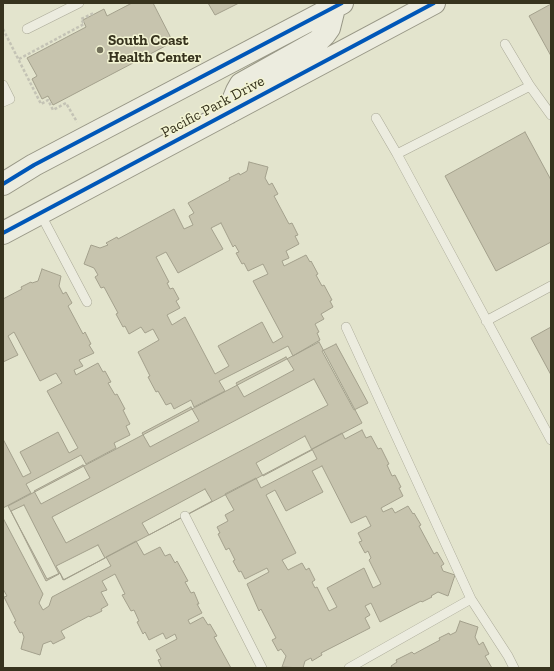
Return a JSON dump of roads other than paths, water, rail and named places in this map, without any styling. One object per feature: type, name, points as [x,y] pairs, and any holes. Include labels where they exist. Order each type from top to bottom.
[{"type":"main road","name":"Pacific Park Drive","points":[[3,233],[434,3]]},
{"type":"main road","name":"Pacific Park Drive","points":[[3,184],[34,165],[336,5]]},
{"type":"main road","points":[[228,113],[236,91],[241,84],[318,41],[329,28],[336,5]]},
{"type":"lane","points":[[27,29],[79,3]]},
{"type":"lane","points":[[505,44],[530,86],[551,115]]},
{"type":"lane","points":[[3,85],[10,98],[3,102]]},
{"type":"lane","points":[[396,154],[530,86]]},
{"type":"lane","points":[[376,118],[551,440]]},
{"type":"lane","points":[[40,213],[87,302]]},
{"type":"lane","points":[[486,321],[551,286]]},
{"type":"lane","points":[[346,327],[471,599],[508,656],[514,668]]},
{"type":"lane","points":[[185,516],[262,668]]},
{"type":"lane","points":[[349,668],[471,599]]},
{"type":"place","name":"South Coast Health Center","points":[[100,50]]}]
